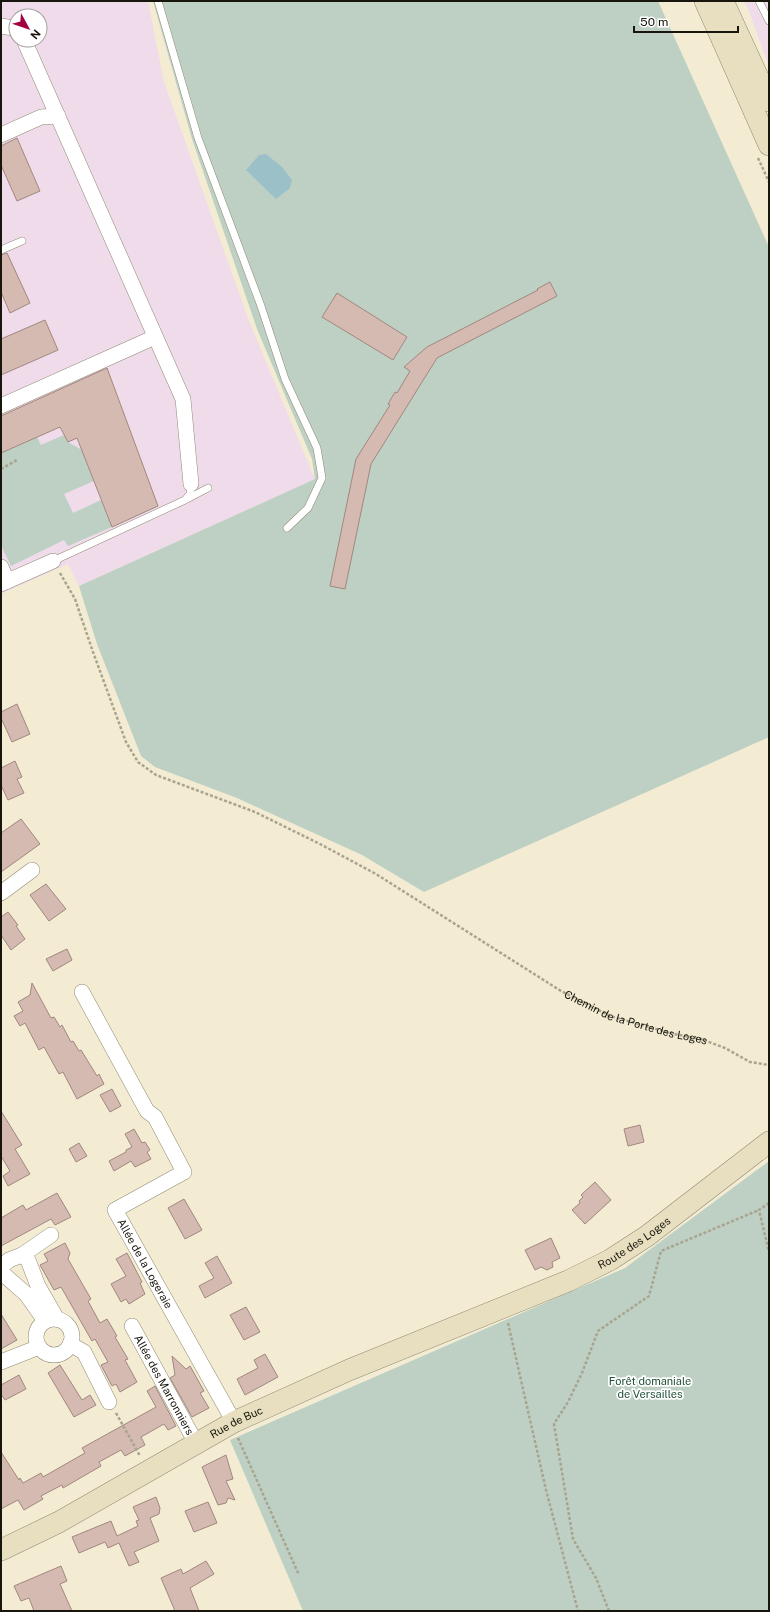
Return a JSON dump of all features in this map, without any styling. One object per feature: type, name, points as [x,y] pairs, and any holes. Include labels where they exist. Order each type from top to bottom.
[{"type":"street","points":[[705,1],[769,145]]},
{"type":"street","points":[[723,1],[769,101]]},
{"type":"street","points":[[28,48],[183,399],[191,484]]},
{"type":"street","points":[[1,135],[41,117],[58,116]]},
{"type":"street","points":[[1,406],[155,337]]},
{"type":"street","points":[[1,567],[4,582],[53,561]]},
{"type":"street","points":[[1,893],[32,870]]},
{"type":"street","name":"Allée de la Logeraie","points":[[82,992],[147,1111],[155,1117],[184,1172],[115,1210],[234,1422]]},
{"type":"street","name":"Route des Loges","points":[[482,1316],[568,1280],[621,1253],[647,1236],[769,1142]]},
{"type":"street","points":[[51,1235],[22,1255],[9,1260],[1,1267],[2,1273],[26,1294],[51,1320]]},
{"type":"street","points":[[22,1255],[28,1260],[51,1320]]},
{"type":"street","name":"Rue de Buc","points":[[1,1550],[59,1522],[234,1422],[350,1370],[482,1316]]},
{"type":"street","points":[[51,1320],[62,1320],[70,1328],[72,1339],[70,1344],[63,1352],[53,1354],[43,1350],[39,1347],[36,1336],[38,1330],[51,1320]]},
{"type":"street","name":"Allée des Marronniers","points":[[132,1326],[196,1443]]},
{"type":"street","points":[[70,1344],[84,1352],[109,1402]]},
{"type":"street","points":[[1,1362],[39,1347]]},
{"type":"lane","points":[[158,1],[198,138],[261,306],[285,379],[316,448],[322,478],[308,508],[288,528]]},
{"type":"lane","points":[[759,1],[769,21]]},
{"type":"lane","points":[[1,250],[22,241]]},
{"type":"lane","points":[[185,500],[190,494],[191,484]]},
{"type":"lane","points":[[53,561],[208,488]]},
{"type":"path","points":[[1,469],[17,460]]},
{"type":"path","name":"Chemin de la Porte des Loges","points":[[53,561],[75,599],[92,652],[126,742],[138,762],[156,775],[254,812],[320,844],[376,874],[561,991],[610,1016],[661,1030],[701,1038],[725,1048],[750,1062],[769,1065]]},
{"type":"path","points":[[609,1611],[596,1578],[573,1539],[554,1424],[568,1402],[582,1373],[598,1331],[649,1296],[661,1250],[759,1210],[769,1203]]},
{"type":"path","points":[[759,1210],[769,1252]]},
{"type":"path","points":[[502,1307],[509,1326],[546,1490],[578,1611]]},
{"type":"path","points":[[109,1402],[148,1471]]},
{"type":"path","points":[[234,1422],[237,1435],[299,1575]]},
{"type":"shaded area","points":[[1,1],[148,1],[164,82],[249,321],[315,479],[79,586],[68,564],[1,594]]},
{"type":"shaded area","points":[[744,1],[769,1],[769,67],[749,11]]},
{"type":"green space","points":[[153,1],[658,1],[769,247],[769,737],[424,892],[362,855],[237,798],[155,767],[141,756],[97,644],[79,586],[315,479],[312,459],[257,329],[192,139]]},
{"type":"green space","points":[[64,435],[68,442],[82,450],[94,481],[64,494],[73,513],[101,500],[112,527],[68,546],[64,540],[11,566],[1,545],[1,453],[37,437],[41,445]]},
{"type":"green space","name":"Forêt domaniale de Versailles","points":[[769,1161],[769,1611],[303,1611],[230,1440],[625,1268]]},
{"type":"water","points":[[266,154],[282,167],[292,180],[290,188],[276,199],[246,170],[259,155]]},
{"type":"building","points":[[17,138],[40,191],[17,201],[1,165],[1,146]]},
{"type":"building","points":[[7,253],[30,303],[10,313],[1,292],[1,255]]},
{"type":"building","points":[[550,282],[557,296],[437,358],[371,464],[345,589],[330,586],[356,459],[390,405],[388,404],[395,392],[397,393],[410,371],[404,367],[427,347],[538,290],[537,289]]},
{"type":"building","points":[[337,293],[407,337],[393,360],[322,317]]},
{"type":"building","points":[[45,320],[58,350],[1,375],[1,339]]},
{"type":"building","points":[[107,368],[158,506],[112,527],[77,438],[68,442],[60,427],[1,453],[1,416]]},
{"type":"building","points":[[17,704],[30,734],[12,742],[1,718],[1,712]]},
{"type":"building","points":[[15,761],[22,777],[17,779],[24,793],[8,800],[1,785],[1,768]]},
{"type":"building","points":[[21,819],[40,844],[1,872],[1,833]]},
{"type":"building","points":[[46,884],[66,909],[49,921],[30,895]]},
{"type":"building","points":[[8,912],[18,925],[16,926],[25,939],[11,950],[1,935],[1,917]]},
{"type":"building","points":[[67,949],[72,960],[53,971],[46,959]]},
{"type":"building","points":[[32,983],[51,1018],[54,1017],[60,1027],[62,1025],[71,1042],[73,1041],[79,1051],[81,1050],[97,1076],[99,1074],[104,1084],[77,1099],[63,1072],[59,1074],[44,1047],[39,1050],[25,1023],[20,1026],[14,1016],[23,1011],[18,1002],[30,995]]},
{"type":"building","points":[[112,1089],[121,1106],[110,1112],[100,1095]]},
{"type":"building","points":[[1,1111],[22,1145],[15,1149],[30,1174],[8,1186],[3,1176],[10,1171],[1,1156]]},
{"type":"building","points":[[640,1125],[644,1142],[628,1146],[624,1129]]},
{"type":"building","points":[[134,1129],[142,1143],[145,1142],[150,1150],[147,1152],[151,1159],[135,1167],[131,1161],[114,1171],[109,1161],[132,1147],[125,1134]]},
{"type":"building","points":[[79,1143],[87,1156],[76,1162],[69,1149]]},
{"type":"building","points":[[595,1182],[611,1200],[585,1224],[572,1210],[580,1203],[579,1201],[583,1197],[581,1195]]},
{"type":"building","points":[[57,1193],[71,1217],[55,1225],[51,1219],[1,1246],[1,1218],[23,1205],[26,1210]]},
{"type":"building","points":[[184,1199],[202,1230],[185,1239],[168,1208]]},
{"type":"building","points":[[551,1238],[560,1258],[552,1262],[553,1267],[547,1270],[541,1267],[535,1270],[525,1250]]},
{"type":"building","points":[[65,1243],[70,1253],[68,1259],[91,1299],[88,1301],[100,1323],[107,1319],[117,1336],[115,1337],[128,1359],[125,1360],[137,1382],[120,1392],[116,1384],[112,1386],[101,1365],[108,1362],[95,1339],[92,1341],[61,1287],[54,1290],[40,1265],[48,1261],[44,1254]]},
{"type":"building","points":[[127,1253],[142,1282],[140,1283],[145,1294],[129,1304],[126,1299],[121,1302],[111,1284],[126,1276],[116,1259]]},
{"type":"building","points":[[217,1256],[232,1283],[205,1298],[199,1286],[214,1278],[205,1263]]},
{"type":"building","points":[[246,1307],[260,1332],[244,1340],[230,1315]]},
{"type":"building","points":[[1,1314],[17,1340],[1,1349]]},
{"type":"building","points":[[265,1354],[278,1377],[245,1395],[237,1379],[258,1368],[254,1360]]},
{"type":"building","points":[[172,1356],[186,1369],[190,1366],[204,1391],[200,1393],[209,1408],[192,1417],[170,1378],[175,1375]]},
{"type":"building","points":[[60,1365],[82,1400],[90,1395],[96,1405],[74,1417],[48,1373]]},
{"type":"building","points":[[19,1375],[26,1389],[5,1400],[1,1394],[1,1385]]},
{"type":"building","points":[[155,1386],[176,1426],[168,1430],[164,1424],[141,1437],[145,1445],[125,1456],[121,1450],[99,1462],[101,1466],[63,1488],[62,1485],[41,1496],[43,1499],[24,1510],[18,1500],[1,1509],[1,1452],[19,1480],[20,1478],[23,1483],[41,1473],[43,1477],[85,1453],[82,1448],[156,1407],[147,1391]]},
{"type":"building","points":[[226,1455],[233,1479],[226,1481],[235,1500],[228,1498],[226,1503],[218,1505],[202,1467]]},
{"type":"building","points":[[156,1497],[160,1508],[159,1514],[150,1518],[159,1541],[134,1552],[139,1562],[129,1566],[119,1543],[108,1548],[105,1542],[79,1553],[72,1537],[111,1521],[117,1536],[138,1526],[136,1521],[139,1520],[133,1507]]},
{"type":"building","points":[[208,1502],[217,1523],[194,1532],[185,1511]]},
{"type":"building","points":[[206,1561],[214,1574],[190,1588],[199,1611],[175,1611],[161,1578],[181,1569],[183,1574]]},
{"type":"building","points":[[61,1566],[67,1581],[60,1584],[72,1611],[34,1611],[29,1598],[21,1601],[14,1586]]}]
